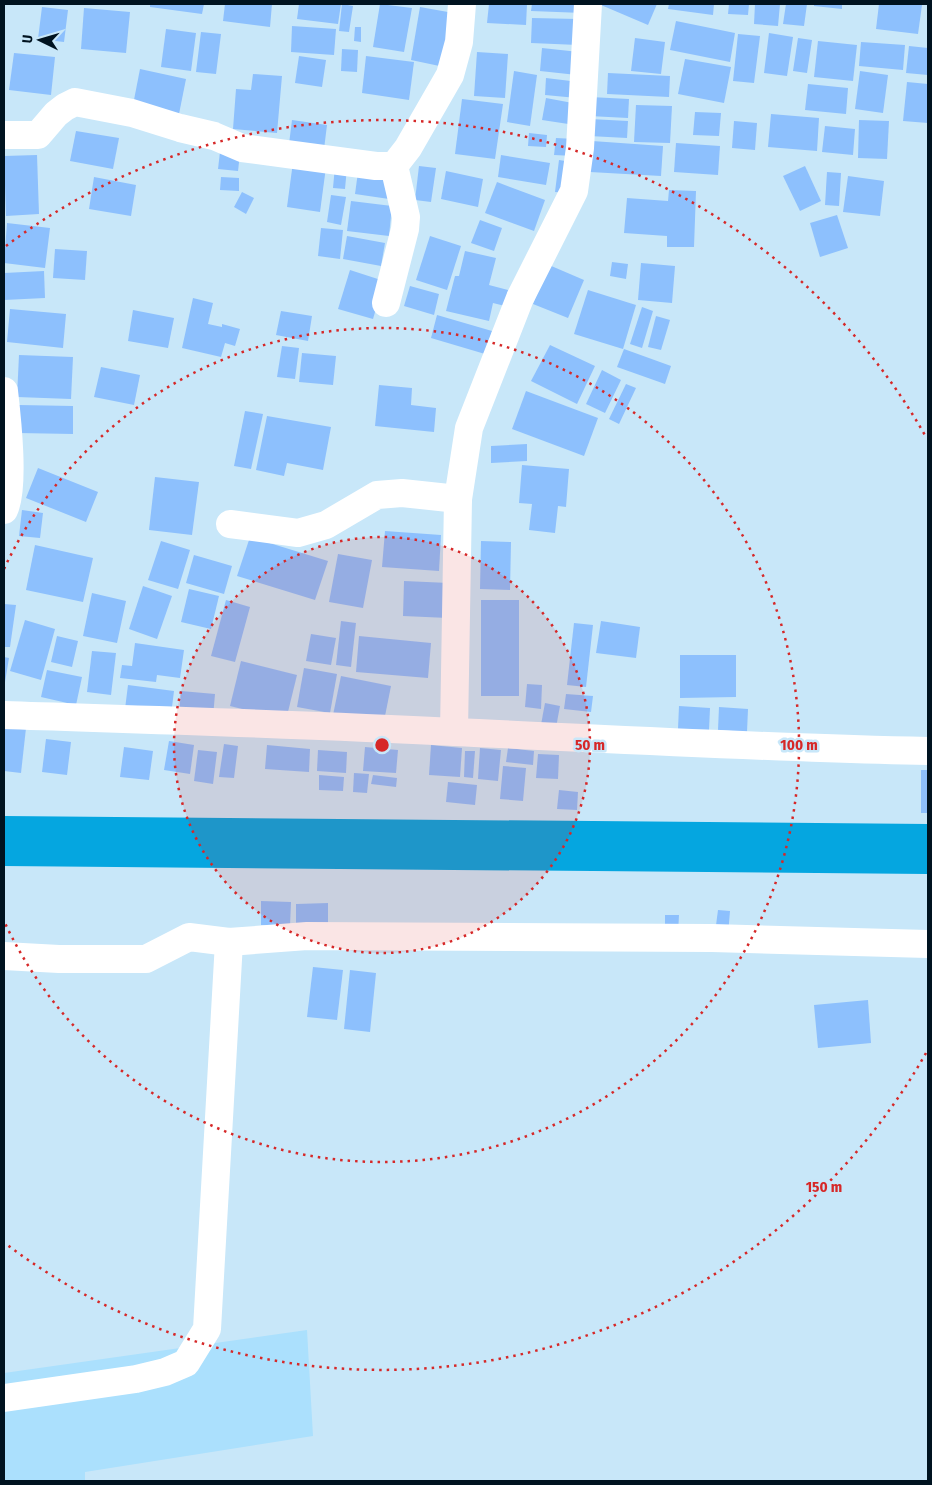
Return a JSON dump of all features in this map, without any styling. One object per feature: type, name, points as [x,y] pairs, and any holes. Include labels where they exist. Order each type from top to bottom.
[{"type":"street","points":[[394,166],[408,148],[450,75],[459,42],[462,4]]},
{"type":"street","points":[[454,732],[458,499],[469,428],[520,298],[574,191],[580,148],[588,4]]},
{"type":"street","points":[[4,136],[38,135],[56,114],[75,102],[132,113],[214,136],[242,148],[376,166],[394,166]]},
{"type":"street","points":[[386,303],[405,229],[406,217],[394,166]]},
{"type":"street","points":[[4,391],[8,420],[9,488],[4,510]]},
{"type":"street","points":[[230,524],[298,533],[326,526],[377,495],[402,493],[458,499]]},
{"type":"street","points":[[4,715],[454,732],[694,744],[928,751]]},
{"type":"street","points":[[4,956],[59,959],[146,959],[189,937],[230,942],[316,936],[712,938],[928,944]]},
{"type":"street","points":[[4,1398],[136,1379],[165,1372],[186,1363],[207,1329],[230,942]]},
{"type":"shaded area","points":[[307,1330],[313,1436],[85,1472],[85,1481],[4,1481],[4,1373]]},
{"type":"building","points":[[150,4],[204,4],[202,14],[150,7]]},
{"type":"building","points":[[225,4],[272,4],[270,27],[223,21]]},
{"type":"building","points":[[299,4],[341,4],[338,24],[297,19]]},
{"type":"building","points":[[342,4],[353,6],[349,32],[339,31]]},
{"type":"building","points":[[380,4],[412,8],[404,52],[373,47]]},
{"type":"building","points":[[489,4],[527,4],[526,25],[487,23]]},
{"type":"building","points":[[532,4],[584,4],[583,13],[531,11]]},
{"type":"building","points":[[602,4],[657,4],[648,25]]},
{"type":"building","points":[[669,4],[714,4],[713,15],[668,9]]},
{"type":"building","points":[[729,4],[749,4],[748,15],[728,14]]},
{"type":"building","points":[[755,4],[780,4],[778,26],[754,24]]},
{"type":"building","points":[[786,4],[807,4],[804,26],[783,24]]},
{"type":"building","points":[[814,4],[842,4],[842,9],[814,6]]},
{"type":"building","points":[[879,4],[922,5],[918,34],[876,29]]},
{"type":"building","points":[[42,7],[68,10],[64,42],[38,39]]},
{"type":"building","points":[[420,7],[459,14],[449,68],[411,60]]},
{"type":"building","points":[[84,8],[130,12],[126,53],[81,49]]},
{"type":"building","points":[[532,18],[578,19],[578,45],[531,43]]},
{"type":"building","points":[[676,21],[735,33],[730,62],[670,50]]},
{"type":"building","points":[[292,26],[336,29],[334,55],[291,52]]},
{"type":"building","points":[[355,27],[361,27],[361,42],[354,41]]},
{"type":"building","points":[[166,29],[196,33],[191,71],[161,67]]},
{"type":"building","points":[[201,32],[221,34],[216,74],[196,72]]},
{"type":"building","points":[[769,33],[793,37],[787,76],[764,73]]},
{"type":"building","points":[[738,34],[760,36],[754,83],[733,81]]},
{"type":"building","points":[[635,38],[665,42],[661,74],[631,71]]},
{"type":"building","points":[[798,38],[812,40],[807,73],[793,71]]},
{"type":"building","points":[[818,41],[857,45],[853,81],[814,77]]},
{"type":"building","points":[[861,42],[905,45],[903,70],[859,66]]},
{"type":"building","points":[[909,46],[928,48],[928,75],[906,73]]},
{"type":"building","points":[[542,48],[579,52],[577,75],[540,71]]},
{"type":"building","points":[[342,49],[358,50],[357,72],[341,71]]},
{"type":"building","points":[[477,52],[508,54],[505,98],[474,96]]},
{"type":"building","points":[[14,53],[55,57],[51,95],[9,90]]},
{"type":"building","points":[[299,56],[326,60],[322,87],[295,83]]},
{"type":"building","points":[[366,56],[414,62],[409,100],[362,93]]},
{"type":"building","points":[[685,59],[731,67],[724,103],[678,94]]},
{"type":"building","points":[[140,69],[186,79],[179,114],[133,105]]},
{"type":"building","points":[[514,71],[537,75],[530,126],[507,122]]},
{"type":"building","points":[[860,71],[888,75],[883,113],[855,109]]},
{"type":"building","points":[[608,73],[670,76],[669,97],[607,94]]},
{"type":"building","points":[[253,74],[282,76],[277,133],[233,129],[236,89],[251,90]]},
{"type":"building","points":[[546,78],[579,82],[577,98],[545,95]]},
{"type":"building","points":[[907,82],[928,84],[928,123],[903,121]]},
{"type":"building","points":[[808,84],[848,88],[846,114],[805,110]]},
{"type":"building","points":[[590,97],[629,99],[628,118],[589,116]]},
{"type":"building","points":[[546,98],[578,104],[575,125],[542,120]]},
{"type":"building","points":[[462,99],[503,104],[495,159],[455,154]]},
{"type":"building","points":[[636,105],[672,106],[670,143],[634,142]]},
{"type":"building","points":[[695,112],[721,113],[719,136],[693,135]]},
{"type":"building","points":[[771,114],[819,118],[817,151],[768,147]]},
{"type":"building","points":[[590,119],[628,121],[627,138],[589,136]]},
{"type":"building","points":[[292,120],[327,125],[324,149],[289,144]]},
{"type":"building","points":[[859,120],[889,121],[887,159],[858,158]]},
{"type":"building","points":[[734,121],[757,123],[755,150],[732,148]]},
{"type":"building","points":[[825,126],[855,129],[853,155],[822,152]]},
{"type":"building","points":[[76,131],[119,138],[113,169],[70,161]]},
{"type":"building","points":[[529,133],[547,135],[546,147],[528,146]]},
{"type":"building","points":[[556,138],[575,139],[574,156],[554,155]]},
{"type":"building","points":[[592,141],[663,146],[661,176],[590,172]]},
{"type":"building","points":[[676,143],[720,146],[718,175],[674,172]]},
{"type":"building","points":[[220,152],[240,154],[238,171],[218,169]]},
{"type":"building","points":[[37,155],[39,214],[6,216],[4,156]]},
{"type":"building","points":[[501,155],[550,163],[546,185],[498,177]]},
{"type":"building","points":[[559,160],[572,162],[568,193],[555,192]]},
{"type":"building","points":[[293,162],[326,167],[320,212],[287,207]]},
{"type":"building","points":[[335,166],[347,167],[345,189],[333,188]]},
{"type":"building","points":[[419,166],[436,168],[431,202],[415,200]]},
{"type":"building","points":[[805,166],[821,201],[800,211],[783,176]]},
{"type":"building","points":[[446,171],[483,179],[478,207],[441,199]]},
{"type":"building","points":[[358,172],[392,177],[389,199],[355,194]]},
{"type":"building","points":[[827,172],[841,173],[839,206],[825,205]]},
{"type":"building","points":[[848,176],[884,181],[880,216],[843,212]]},
{"type":"building","points":[[94,177],[136,185],[131,216],[89,209]]},
{"type":"building","points":[[221,177],[239,178],[239,191],[220,190]]},
{"type":"building","points":[[497,182],[545,200],[534,231],[485,213]]},
{"type":"building","points":[[669,190],[696,191],[694,247],[667,247],[667,236],[624,233],[627,198],[668,201]]},
{"type":"building","points":[[242,192],[254,198],[246,214],[234,207]]},
{"type":"building","points":[[331,195],[346,197],[341,225],[327,222]]},
{"type":"building","points":[[351,201],[392,206],[389,236],[347,231]]},
{"type":"building","points":[[837,215],[848,248],[820,257],[810,223]]},
{"type":"building","points":[[480,220],[502,228],[494,251],[471,243]]},
{"type":"building","points":[[7,223],[50,228],[45,268],[4,263]]},
{"type":"building","points":[[321,228],[343,230],[340,259],[318,256]]},
{"type":"building","points":[[347,236],[385,243],[381,266],[343,259]]},
{"type":"building","points":[[430,236],[461,246],[447,290],[416,280]]},
{"type":"building","points":[[55,249],[87,251],[85,280],[53,278]]},
{"type":"building","points":[[465,251],[496,258],[489,285],[508,290],[505,306],[493,303],[489,321],[446,311],[455,276],[459,276]]},
{"type":"building","points":[[612,262],[628,264],[626,279],[610,276]]},
{"type":"building","points":[[641,263],[675,266],[672,303],[638,300]]},
{"type":"building","points":[[549,265],[584,280],[568,318],[533,304]]},
{"type":"building","points":[[350,270],[384,281],[373,319],[338,309]]},
{"type":"building","points":[[44,271],[45,298],[4,300],[4,273]]},
{"type":"building","points":[[410,286],[439,294],[434,315],[404,306]]},
{"type":"building","points":[[588,290],[636,305],[623,349],[574,334]]},
{"type":"building","points":[[193,298],[213,303],[208,324],[222,327],[222,324],[240,329],[235,346],[225,343],[221,357],[182,348]]},
{"type":"building","points":[[642,307],[653,311],[642,348],[630,344]]},
{"type":"building","points":[[10,309],[66,314],[63,348],[7,342]]},
{"type":"building","points":[[133,310],[174,318],[168,348],[128,341]]},
{"type":"building","points":[[281,311],[312,316],[308,341],[276,335]]},
{"type":"building","points":[[437,315],[492,331],[485,354],[431,338]]},
{"type":"building","points":[[656,316],[670,320],[661,350],[648,347]]},
{"type":"building","points":[[550,345],[595,366],[577,404],[531,381]]},
{"type":"building","points":[[282,346],[299,348],[295,379],[277,377]]},
{"type":"building","points":[[624,349],[671,366],[665,384],[617,367]]},
{"type":"building","points":[[302,353],[336,356],[333,385],[299,382]]},
{"type":"building","points":[[19,355],[73,357],[71,399],[17,397]]},
{"type":"building","points":[[101,367],[140,375],[134,405],[94,397]]},
{"type":"building","points":[[602,370],[621,380],[605,413],[586,404]]},
{"type":"building","points":[[626,384],[636,388],[619,424],[609,419]]},
{"type":"building","points":[[379,385],[412,388],[411,405],[436,408],[434,432],[375,426]]},
{"type":"building","points":[[526,391],[598,418],[584,456],[512,429]]},
{"type":"building","points":[[19,405],[73,406],[73,434],[18,433]]},
{"type":"building","points":[[245,411],[263,414],[251,469],[234,466]]},
{"type":"building","points":[[267,416],[331,427],[323,470],[287,463],[284,476],[256,470]]},
{"type":"building","points":[[527,444],[527,461],[491,463],[491,446]]},
{"type":"building","points":[[522,465],[569,469],[566,507],[558,506],[555,533],[529,530],[532,504],[519,503]]},
{"type":"building","points":[[38,468],[98,492],[86,522],[26,498]]},
{"type":"building","points":[[155,477],[199,482],[192,535],[149,530]]},
{"type":"building","points":[[22,510],[43,513],[40,538],[19,536]]},
{"type":"building","points":[[385,531],[441,535],[439,571],[382,567]]},
{"type":"building","points":[[250,537],[328,561],[315,600],[237,576]]},
{"type":"building","points":[[161,541],[190,550],[178,589],[148,580]]},
{"type":"building","points":[[481,541],[511,542],[510,590],[480,589]]},
{"type":"building","points":[[35,545],[93,558],[83,602],[26,590]]},
{"type":"building","points":[[338,554],[372,560],[363,608],[329,602]]},
{"type":"building","points":[[194,555],[232,566],[224,594],[186,583]]},
{"type":"building","points":[[404,581],[449,583],[448,618],[403,616]]},
{"type":"building","points":[[143,586],[172,596],[157,639],[129,629]]},
{"type":"building","points":[[189,589],[219,596],[211,629],[181,622]]},
{"type":"building","points":[[92,593],[126,601],[117,643],[83,636]]},
{"type":"building","points":[[226,600],[250,607],[235,662],[211,656]]},
{"type":"building","points":[[481,600],[519,600],[519,696],[481,696]]},
{"type":"building","points":[[4,604],[16,605],[10,647],[4,647]]},
{"type":"building","points":[[25,620],[55,629],[41,680],[10,671]]},
{"type":"building","points":[[341,621],[356,623],[351,667],[336,665]]},
{"type":"building","points":[[601,621],[640,627],[636,658],[596,653]]},
{"type":"building","points":[[574,623],[593,625],[586,687],[567,685]]},
{"type":"building","points":[[311,634],[336,638],[331,665],[306,661]]},
{"type":"building","points":[[57,636],[78,641],[72,667],[51,662]]},
{"type":"building","points":[[359,636],[431,643],[428,678],[356,672]]},
{"type":"building","points":[[135,643],[184,650],[180,678],[157,675],[156,682],[120,678],[122,665],[132,666]]},
{"type":"building","points":[[92,651],[116,653],[111,695],[87,692]]},
{"type":"building","points":[[680,655],[736,655],[736,697],[680,698]]},
{"type":"building","points":[[4,657],[9,658],[5,682],[4,682]]},
{"type":"building","points":[[241,661],[297,675],[286,720],[230,706]]},
{"type":"building","points":[[304,668],[337,674],[330,713],[297,707]]},
{"type":"building","points":[[47,670],[82,677],[76,705],[41,697]]},
{"type":"building","points":[[341,676],[391,686],[383,726],[333,715]]},
{"type":"building","points":[[527,684],[542,685],[541,709],[525,707]]},
{"type":"building","points":[[128,685],[174,691],[171,715],[125,709]]},
{"type":"building","points":[[181,691],[215,694],[213,717],[179,714]]},
{"type":"building","points":[[566,694],[593,696],[591,712],[564,709]]},
{"type":"building","points":[[545,703],[560,706],[555,733],[540,730]]},
{"type":"building","points":[[679,706],[710,708],[709,730],[678,729]]},
{"type":"building","points":[[719,707],[748,709],[747,732],[718,730]]},
{"type":"building","points":[[4,726],[26,728],[21,773],[4,771]]},
{"type":"building","points":[[46,739],[71,742],[67,775],[42,772]]},
{"type":"building","points":[[169,741],[194,745],[190,774],[164,770]]},
{"type":"building","points":[[224,744],[238,746],[234,778],[219,777]]},
{"type":"building","points":[[267,745],[310,749],[309,772],[265,769]]},
{"type":"building","points":[[431,745],[462,748],[460,777],[429,775]]},
{"type":"building","points":[[124,747],[153,751],[149,780],[120,777]]},
{"type":"building","points":[[365,747],[398,750],[396,773],[363,771]]},
{"type":"building","points":[[480,748],[501,750],[498,781],[478,779]]},
{"type":"building","points":[[508,748],[534,751],[533,765],[506,762]]},
{"type":"building","points":[[198,750],[217,752],[213,784],[194,781]]},
{"type":"building","points":[[318,750],[347,752],[346,773],[317,771]]},
{"type":"building","points":[[465,751],[475,751],[473,778],[464,777]]},
{"type":"building","points":[[538,754],[559,755],[558,779],[536,778]]},
{"type":"building","points":[[503,766],[526,768],[523,801],[500,799]]},
{"type":"building","points":[[921,770],[928,770],[928,813],[921,813]]},
{"type":"building","points":[[354,773],[369,774],[367,793],[353,792]]},
{"type":"building","points":[[319,775],[344,777],[343,791],[319,790]]},
{"type":"building","points":[[373,775],[397,778],[396,787],[371,784]]},
{"type":"building","points":[[448,782],[477,785],[475,805],[446,802]]},
{"type":"building","points":[[559,790],[578,792],[577,810],[557,809]]},
{"type":"building","points":[[261,901],[291,902],[290,926],[261,925]]},
{"type":"building","points":[[328,903],[328,926],[296,926],[296,904]]},
{"type":"building","points":[[718,910],[730,911],[728,935],[715,933]]},
{"type":"building","points":[[665,915],[679,915],[678,933],[665,933]]},
{"type":"building","points":[[313,967],[343,970],[337,1020],[307,1017]]},
{"type":"building","points":[[350,970],[376,973],[370,1032],[344,1029]]},
{"type":"building","points":[[868,1000],[871,1043],[818,1048],[814,1005]]},
{"type":"waterway","points":[[4,841],[928,849]]}]
